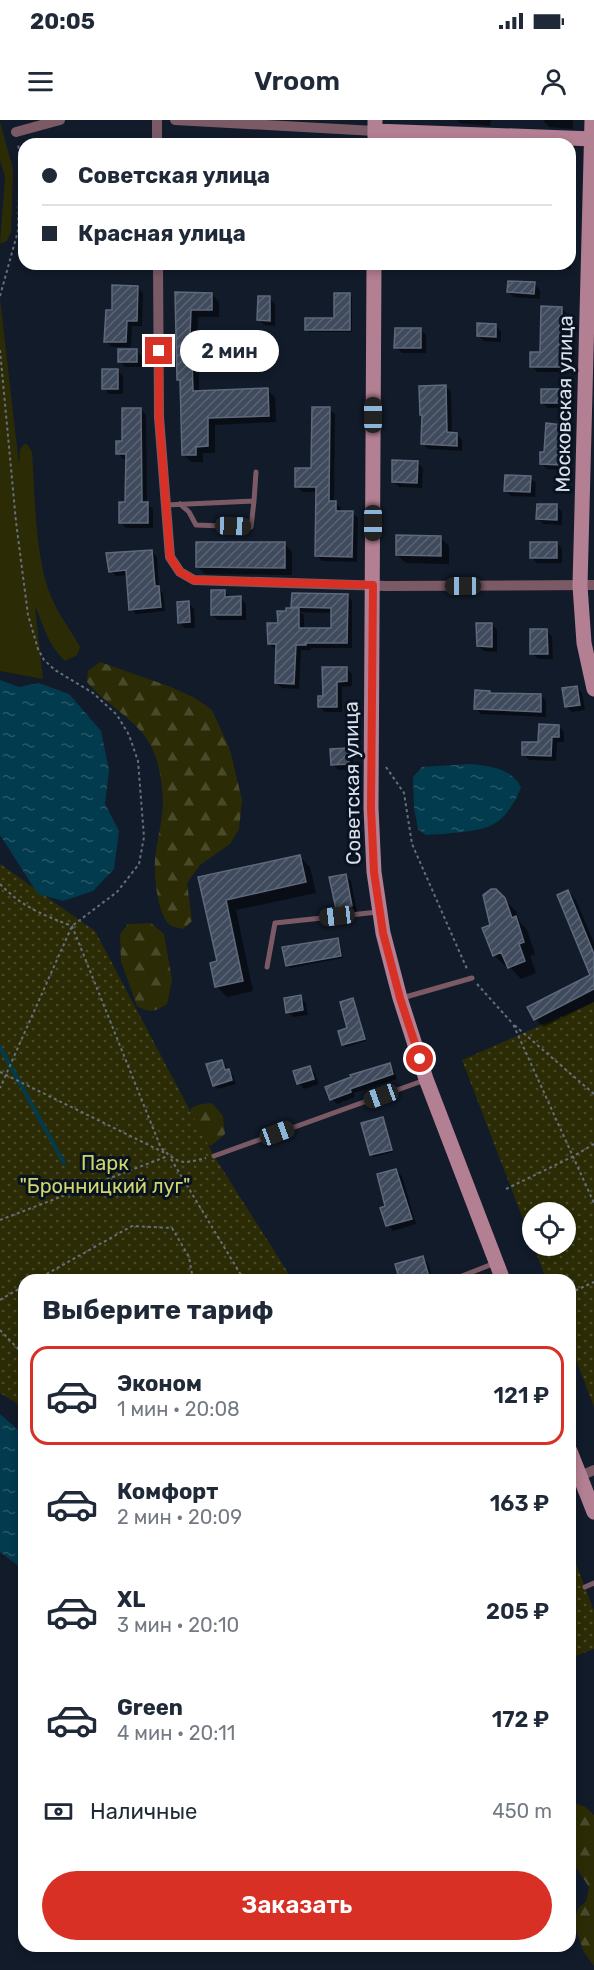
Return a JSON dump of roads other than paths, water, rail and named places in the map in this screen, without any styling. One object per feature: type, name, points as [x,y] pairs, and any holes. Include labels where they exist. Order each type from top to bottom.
[{"type":"main road","name":"Московская улица","points":[[592,120],[587,586],[584,644],[594,689]]},
{"type":"main road","points":[[375,132],[562,138]]},
{"type":"main road","points":[[576,138],[593,139]]},
{"type":"main road","name":"Советская улица","points":[[374,270],[371,808],[374,872],[383,933],[400,998],[426,1079],[501,1274]]},
{"type":"main road","points":[[576,1458],[587,1473],[594,1512]]},
{"type":"street","points":[[16,132],[60,120]]},
{"type":"street","points":[[157,120],[157,138]]},
{"type":"street","points":[[175,120],[375,132]]},
{"type":"street","points":[[158,270],[159,417],[170,557],[180,572],[194,580],[373,585],[587,586]]},
{"type":"lane","points":[[180,504],[189,512],[196,525],[251,527],[256,472]]},
{"type":"lane","points":[[166,505],[254,501]]},
{"type":"lane","points":[[267,967],[275,923],[380,911]]},
{"type":"lane","points":[[400,998],[472,978]]},
{"type":"lane","points":[[214,1156],[426,1079]]},
{"type":"lane","points":[[467,1274],[497,1262]]},
{"type":"lane","points":[[585,1587],[594,1583]]},
{"type":"water","points":[[0,680],[19,687],[39,683],[69,694],[101,731],[109,770],[105,804],[119,831],[114,869],[93,891],[63,901],[38,894],[0,835]]},
{"type":"water","points":[[470,764],[499,769],[512,776],[521,787],[513,803],[506,814],[492,825],[460,832],[426,835],[418,829],[414,808],[413,777],[422,767]]},
{"type":"water","points":[[0,1414],[18,1430],[18,1566],[0,1552]]},
{"type":"waterway","points":[[0,1047],[64,1163]]},
{"type":"park label","name":"Парк \"Бронницкий луг\"","points":[[105,1174]]}]
